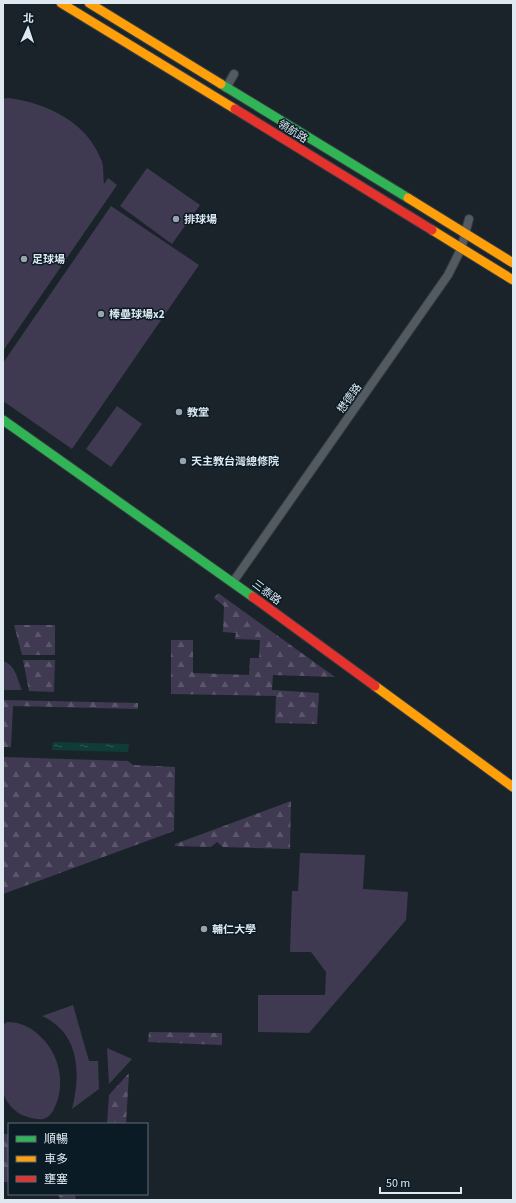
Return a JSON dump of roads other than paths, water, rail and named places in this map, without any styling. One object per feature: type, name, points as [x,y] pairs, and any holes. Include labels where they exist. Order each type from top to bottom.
[{"type":"street","name":"領航路","points":[[61,3],[513,280]]},
{"type":"street","name":"領航路","points":[[89,3],[513,263]]},
{"type":"street","points":[[226,88],[234,74]]},
{"type":"street","name":"懋德路","points":[[233,582],[448,275],[461,248],[469,219]]},
{"type":"street","name":"三泰路","points":[[3,420],[233,582],[513,787]]},
{"type":"water","points":[[53,742],[129,744],[128,752],[52,750]]},
{"type":"place","name":"排球場","points":[[176,219]]},
{"type":"place","name":"足球場","points":[[24,259]]},
{"type":"place","name":"棒壘球場x2","points":[[101,314]]},
{"type":"place","name":"教堂","points":[[179,412]]},
{"type":"place","name":"天主教台灣總修院","points":[[183,461]]},
{"type":"place","name":"輔仁大學","points":[[204,929]]}]
